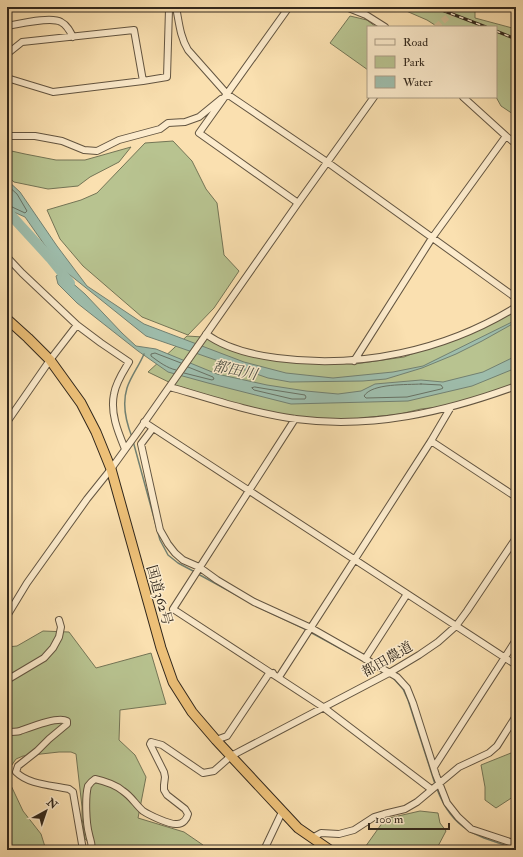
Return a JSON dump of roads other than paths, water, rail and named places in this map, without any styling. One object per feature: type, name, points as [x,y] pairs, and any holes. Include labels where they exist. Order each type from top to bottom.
[{"type":"highway","name":"国道362号","points":[[7,319],[50,360],[81,403],[96,432],[111,469],[161,648],[173,682],[192,712],[282,812],[298,828],[330,850]]},
{"type":"street","points":[[7,8],[15,7]]},
{"type":"street","points":[[7,78],[53,92],[167,77],[169,9],[176,7],[180,32],[185,45],[227,94],[326,162],[516,298]]},
{"type":"street","points":[[289,7],[199,134],[298,203]]},
{"type":"street","points":[[346,7],[366,15],[383,26]]},
{"type":"street","points":[[7,26],[50,19],[60,20],[66,25],[73,37]]},
{"type":"street","points":[[7,54],[22,42],[134,30],[142,81]]},
{"type":"street","points":[[7,136],[36,136],[62,141],[84,150],[97,151],[119,140],[160,129],[168,123],[185,122],[198,117],[227,94]]},
{"type":"street","points":[[8,614],[27,583],[87,499],[137,433],[326,162],[373,98]]},
{"type":"street","points":[[464,98],[516,144]]},
{"type":"street","points":[[354,361],[432,238],[506,136]]},
{"type":"street","points":[[7,257],[77,324],[129,362],[120,377],[114,394],[113,412],[118,432],[127,446]]},
{"type":"street","points":[[206,334],[224,344],[242,351],[262,356],[316,362],[354,361],[385,357],[435,344],[479,327],[516,307]]},
{"type":"street","points":[[7,422],[77,324]]},
{"type":"street","points":[[170,385],[254,411],[295,419],[329,422],[361,422],[401,417],[451,407],[516,386]]},
{"type":"street","points":[[279,677],[431,441],[451,407]]},
{"type":"street","points":[[295,419],[173,609],[279,677],[435,786],[458,817],[471,829],[516,844]]},
{"type":"street","points":[[144,422],[516,665]]},
{"type":"street","points":[[153,428],[141,444],[160,530],[175,554],[254,602],[366,659],[397,677],[408,688],[414,704],[434,767],[435,786]]},
{"type":"street","points":[[431,441],[516,497]]},
{"type":"street","name":"都田農道","points":[[91,850],[92,846],[87,826],[87,793],[89,784],[93,780],[100,780],[123,790],[136,805],[149,815],[177,824],[182,823],[187,818],[188,814],[185,809],[164,790],[164,772],[150,744],[151,742],[162,745],[203,773],[214,771],[231,756],[389,673],[438,642],[456,626],[468,611],[516,538]]},
{"type":"street","points":[[366,659],[408,594]]},
{"type":"street","points":[[7,680],[44,658],[59,637],[61,627],[59,620]]},
{"type":"street","points":[[434,767],[516,640]]},
{"type":"street","points":[[216,740],[227,736],[268,675],[273,673]]},
{"type":"street","points":[[312,838],[321,833],[338,834],[354,830],[374,817],[405,809],[417,802],[459,766],[489,753],[497,746],[516,716]]},
{"type":"street","points":[[7,732],[18,731],[58,719],[64,719],[67,721],[67,724],[18,766],[16,772],[34,782],[69,789],[73,792],[83,850]]},
{"type":"street","points":[[264,850],[282,812]]},
{"type":"water","points":[[7,180],[20,192],[57,246],[87,286],[144,324],[244,362],[286,373],[333,378],[393,372],[423,366],[516,320],[516,322],[456,354],[422,368],[386,379],[363,381],[290,382],[268,378],[146,336],[60,267],[25,217],[7,209]]},
{"type":"water","points":[[61,273],[85,294],[136,346],[156,349],[217,374],[267,385],[338,394],[361,391],[375,384],[421,380],[443,382],[483,372],[516,356],[516,368],[472,386],[408,401],[291,404],[168,372],[138,351],[77,303],[58,284],[56,276]]},
{"type":"waterway","name":"都田川","points":[[7,211],[50,258],[70,283]]},
{"type":"waterway","points":[[132,437],[125,413],[125,400],[127,388],[144,354]]},
{"type":"waterway","points":[[133,441],[160,540],[168,555],[178,563],[195,572]]},
{"type":"waterway","points":[[198,574],[242,598]]},
{"type":"waterway","points":[[256,606],[307,630]]},
{"type":"waterway","points":[[310,632],[356,657]]},
{"type":"waterway","points":[[394,679],[403,689],[408,700],[435,784]]},
{"type":"waterway","points":[[437,789],[449,812],[468,830]]},
{"type":"waterway","points":[[471,832],[516,849]]},
{"type":"tunnel","points":[[437,26],[458,7]]},
{"type":"railway","points":[[434,7],[483,26]]},
{"type":"railway","points":[[497,31],[516,39]]}]
